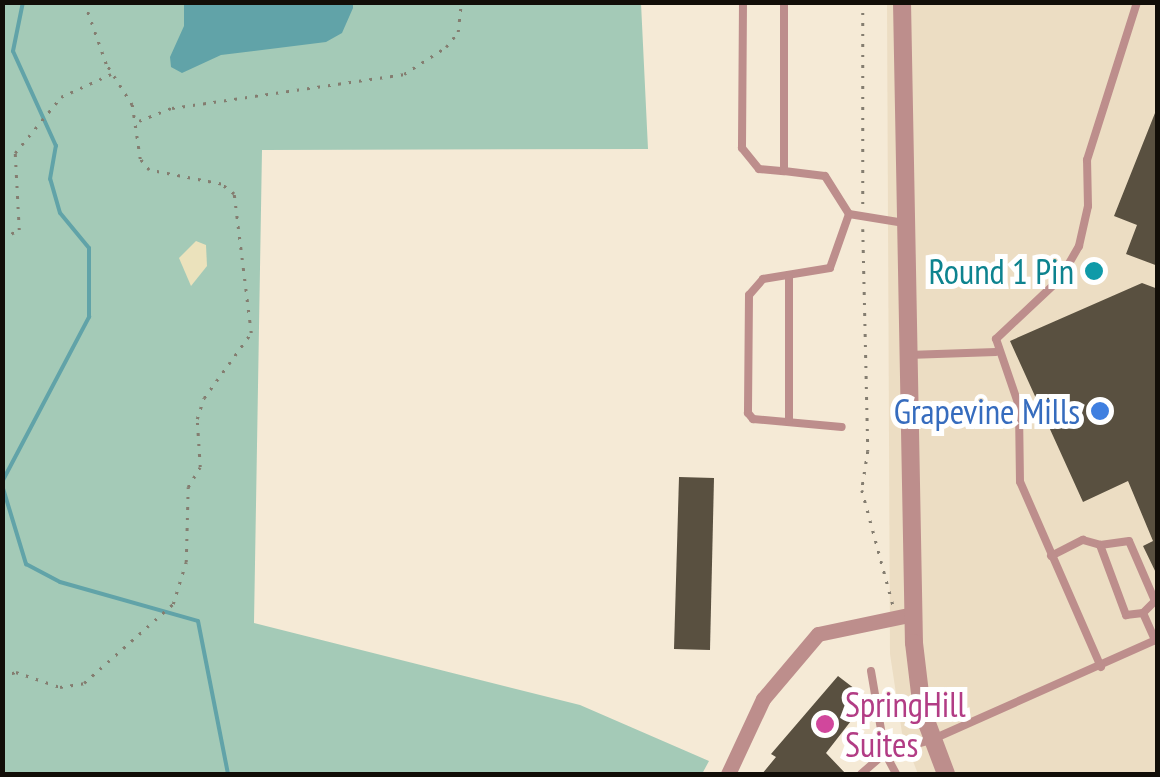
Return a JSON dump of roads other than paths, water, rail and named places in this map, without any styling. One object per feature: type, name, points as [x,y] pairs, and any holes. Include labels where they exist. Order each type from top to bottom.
[{"type":"street","points":[[902,2],[908,355],[905,615],[931,740],[946,774]]},
{"type":"street","points":[[728,774],[763,699],[818,634],[905,615]]},
{"type":"lane","points":[[743,2],[742,148],[759,169],[824,176],[849,214],[906,223]]},
{"type":"lane","points":[[784,2],[784,172]]},
{"type":"lane","points":[[1102,666],[1020,482],[1019,406],[996,352],[1002,328],[1050,289],[1079,246],[1088,211],[1087,160],[1139,4]]},
{"type":"lane","points":[[842,427],[748,413],[749,296],[763,279],[788,278],[830,268],[849,214]]},
{"type":"lane","points":[[788,278],[789,421]]},
{"type":"lane","points":[[908,355],[996,352]]},
{"type":"lane","points":[[1051,556],[1083,540],[1100,546],[1129,541],[1155,601],[1143,613],[1126,615],[1100,546]]},
{"type":"lane","points":[[860,774],[885,753],[931,740],[1156,640],[1143,613]]},
{"type":"lane","points":[[871,671],[885,753],[896,774]]},
{"type":"water","points":[[353,2],[353,8],[342,33],[326,42],[221,55],[182,73],[171,67],[170,57],[184,26],[184,3]]},
{"type":"waterway","points":[[2,482],[89,317],[89,248],[60,213],[50,179],[56,146],[13,51],[23,2]]},
{"type":"waterway","points":[[2,485],[26,564],[60,582],[198,621],[228,774]]},
{"type":"place","name":"Round 1 Pin","points":[[1094,271]]},
{"type":"place","name":"Grapevine Mills","points":[[1100,411]]},
{"type":"place","name":"SpringHill Suites","points":[[825,724]]}]
